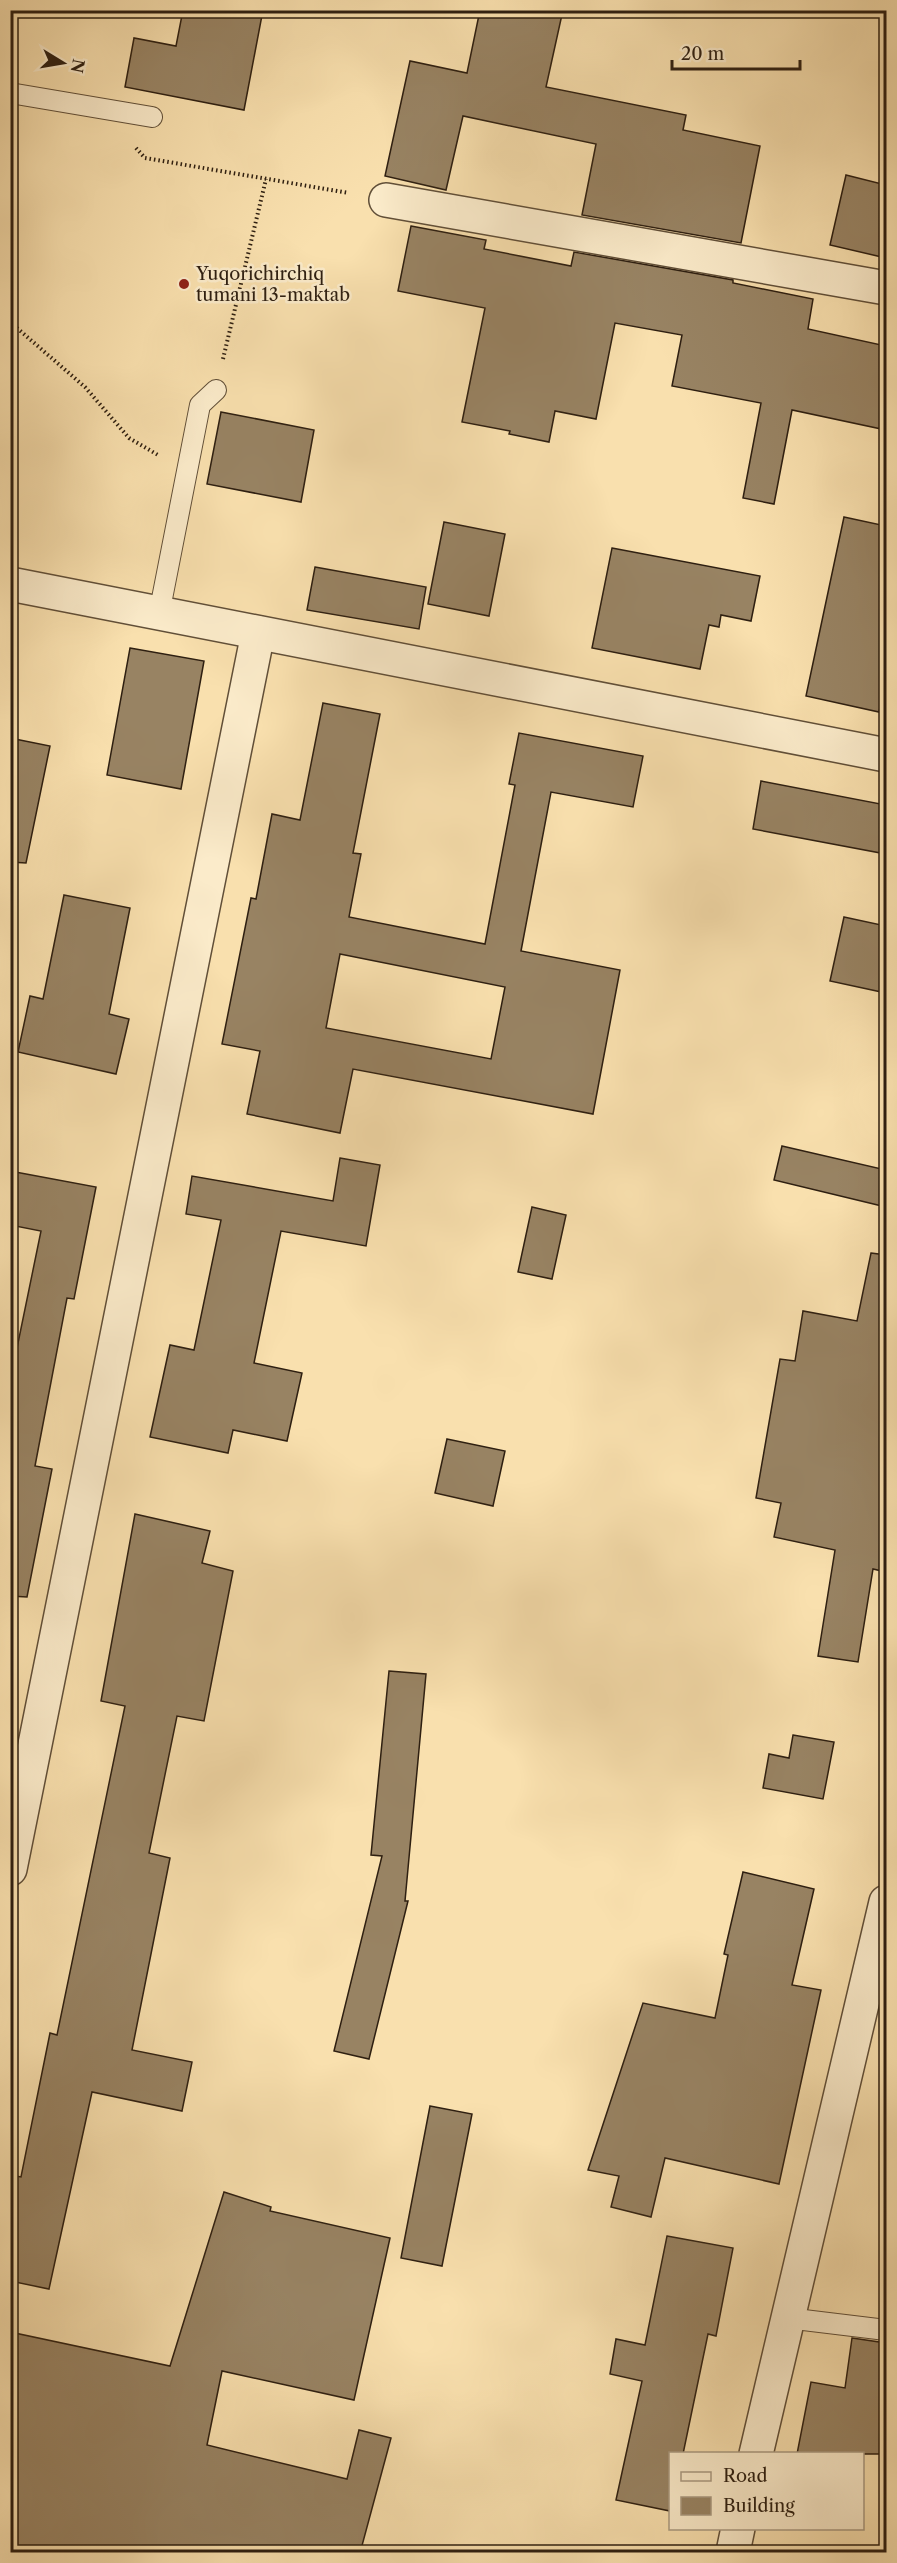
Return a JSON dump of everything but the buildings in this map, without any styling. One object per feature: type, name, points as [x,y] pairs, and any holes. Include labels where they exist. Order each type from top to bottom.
[{"type":"street","points":[[386,200],[886,288]]},
{"type":"street","points":[[10,584],[886,755]]},
{"type":"street","points":[[10,1869],[258,633]]},
{"type":"street","points":[[756,2452],[886,1902]]},
{"type":"street","points":[[733,2553],[738,2530]]},
{"type":"lane","points":[[10,93],[152,117]]},
{"type":"lane","points":[[159,614],[200,405],[216,390]]},
{"type":"lane","points":[[787,2318],[886,2330]]},
{"type":"path","points":[[129,113],[130,141],[145,158],[386,200]]},
{"type":"path","points":[[216,390],[266,179]]},
{"type":"path","points":[[10,322],[85,387],[129,438],[187,471]]},
{"type":"place","name":"Yuqorichirchiq tumani 13-maktab","points":[[184,284]]}]
